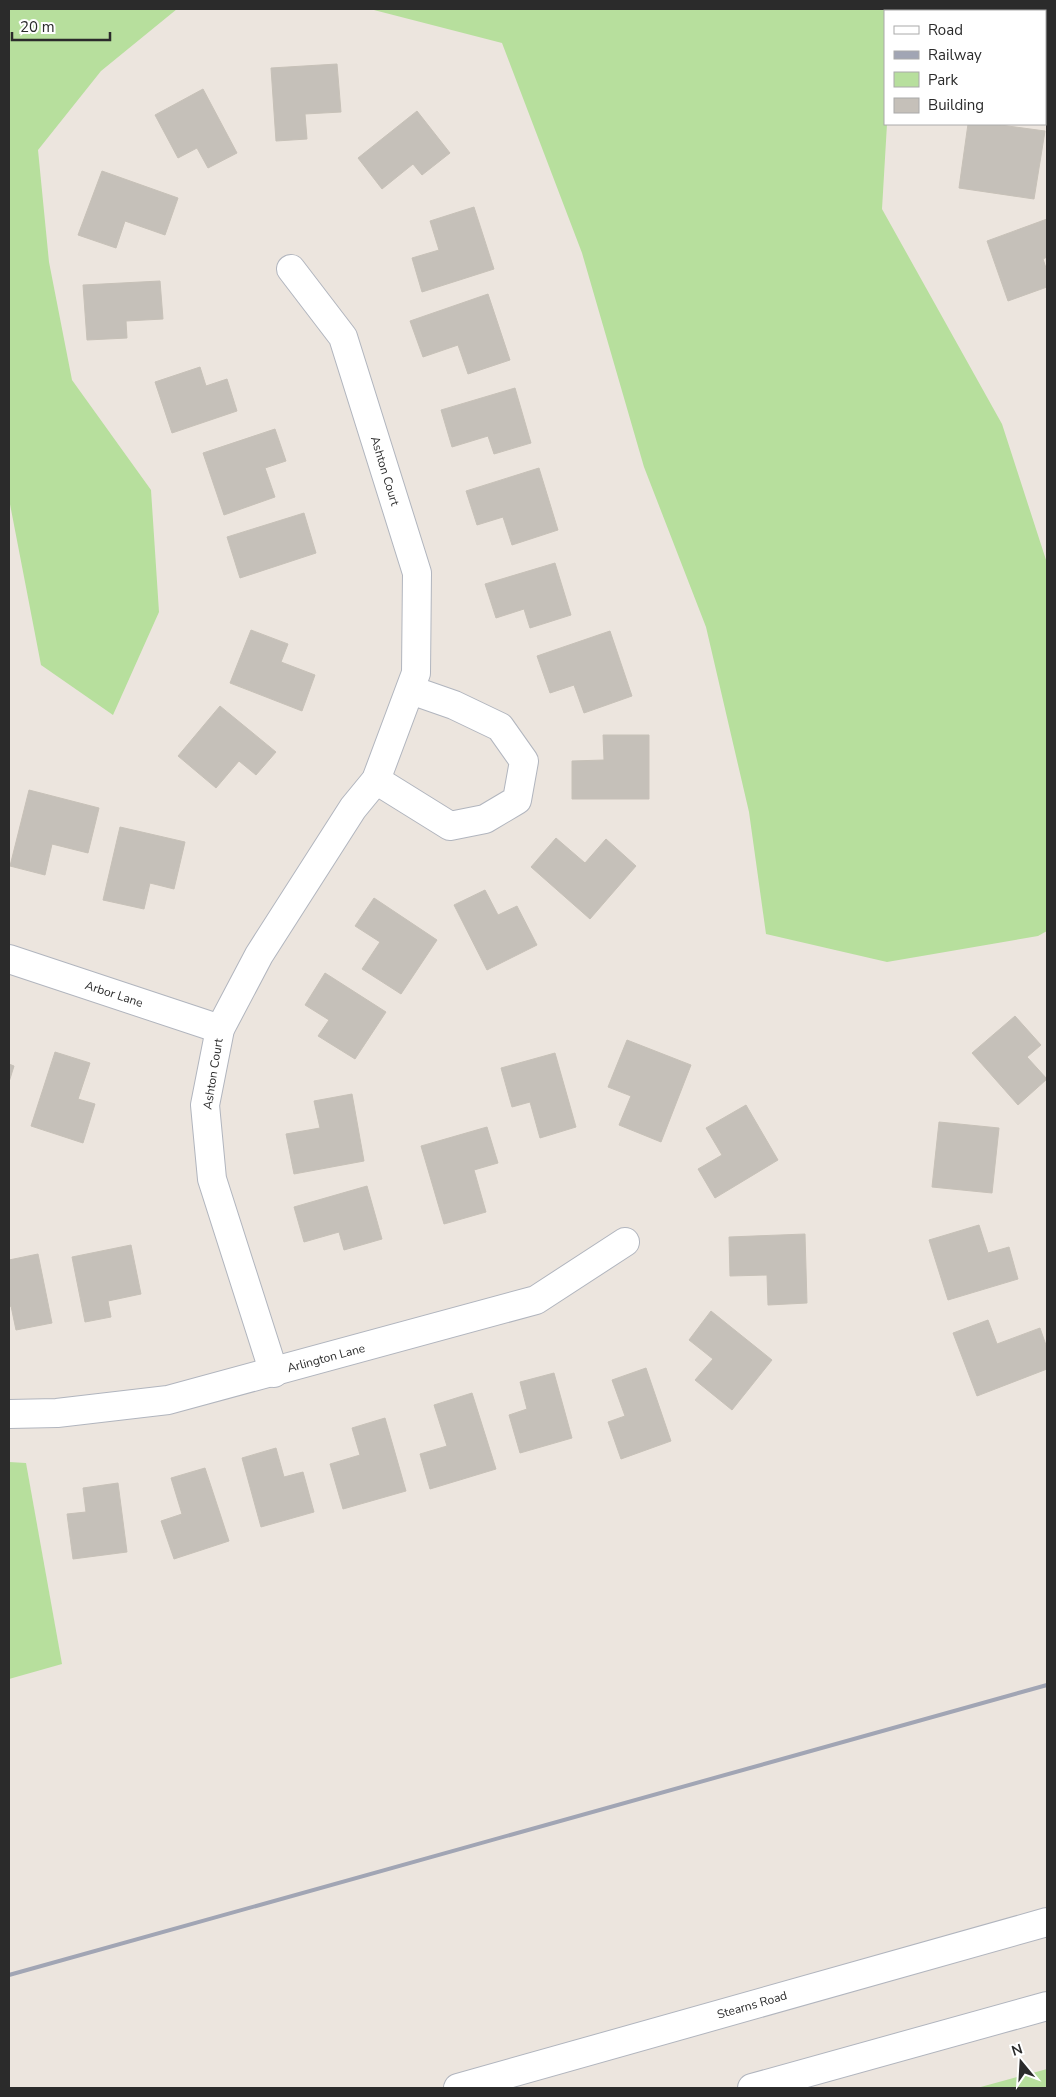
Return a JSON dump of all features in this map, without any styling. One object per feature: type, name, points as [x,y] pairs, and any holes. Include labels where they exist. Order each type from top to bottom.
[{"type":"street","name":"Ashton Court","points":[[274,1372],[212,1179],[205,1105],[220,1029],[259,955],[353,808],[376,780],[416,673],[417,572],[343,337],[291,269]]},
{"type":"street","points":[[376,780],[450,826],[485,819],[517,800],[524,761],[500,727],[454,706],[411,690]]},
{"type":"street","name":"Arbor Lane","points":[[9,959],[220,1029]]},
{"type":"street","name":"Arlington Lane","points":[[9,1414],[57,1413],[168,1400],[536,1300],[624,1242]]},
{"type":"street","name":"Stearns Road","points":[[458,2088],[1047,1922]]},
{"type":"street","points":[[752,2088],[1047,2006]]},
{"type":"green space","points":[[9,9],[177,9],[101,71],[38,150],[49,262],[72,380],[151,490],[159,612],[113,715],[41,665],[9,499]]},
{"type":"green space","points":[[370,9],[908,9],[884,10],[884,125],[887,125],[882,209],[1002,424],[1047,563],[1047,931],[1038,936],[887,962],[766,934],[749,812],[706,627],[644,467],[582,253],[502,43]]},
{"type":"green space","points":[[9,1462],[26,1463],[62,1664],[9,1679]]},
{"type":"green space","points":[[1047,2069],[1047,2088],[977,2088]]},
{"type":"building","points":[[1046,22],[1047,23],[1046,104]]},
{"type":"building","points":[[337,64],[341,112],[305,114],[307,139],[276,141],[271,68]]},
{"type":"building","points":[[203,89],[237,153],[208,168],[197,148],[178,158],[155,115]]},
{"type":"building","points":[[417,111],[450,153],[422,175],[413,164],[382,189],[358,158]]},
{"type":"building","points":[[968,125],[1000,125],[1045,131],[1034,199],[959,188]]},
{"type":"building","points":[[102,171],[178,198],[165,235],[125,221],[116,248],[78,235]]},
{"type":"building","points":[[474,207],[494,269],[422,292],[412,258],[439,250],[430,221]]},
{"type":"building","points":[[1047,219],[1047,257],[1043,259],[1047,271],[1047,287],[1008,301],[987,241]]},
{"type":"building","points":[[160,281],[163,319],[126,321],[127,338],[87,340],[83,285]]},
{"type":"building","points":[[488,294],[510,360],[468,374],[458,345],[423,357],[410,321]]},
{"type":"building","points":[[200,367],[206,386],[227,379],[237,411],[172,433],[155,382]]},
{"type":"building","points":[[515,388],[531,443],[494,454],[488,436],[452,447],[441,410]]},
{"type":"building","points":[[275,429],[286,461],[265,468],[275,497],[224,515],[203,453]]},
{"type":"building","points":[[539,468],[558,530],[512,545],[503,517],[477,525],[466,491]]},
{"type":"building","points":[[304,513],[316,553],[240,578],[227,537]]},
{"type":"building","points":[[555,563],[571,615],[530,628],[524,609],[496,618],[485,584]]},
{"type":"building","points":[[251,630],[288,644],[281,662],[315,675],[302,711],[230,683]]},
{"type":"building","points":[[610,631],[632,696],[584,713],[574,685],[550,693],[537,656]]},
{"type":"building","points":[[220,706],[276,752],[256,775],[239,761],[216,788],[178,756]]},
{"type":"building","points":[[603,735],[649,735],[649,799],[572,799],[572,761],[604,760]]},
{"type":"building","points":[[29,790],[99,808],[88,853],[52,844],[45,875],[10,866]]},
{"type":"building","points":[[120,827],[185,842],[174,889],[150,883],[144,909],[103,900]]},
{"type":"building","points":[[556,838],[585,863],[606,839],[636,866],[590,919],[531,867]]},
{"type":"building","points":[[485,890],[498,915],[517,906],[537,945],[487,970],[454,905]]},
{"type":"building","points":[[374,898],[437,940],[401,994],[362,969],[380,942],[355,926]]},
{"type":"building","points":[[325,973],[386,1012],[355,1059],[318,1036],[329,1020],[305,1005]]},
{"type":"building","points":[[1015,1016],[1041,1045],[1027,1057],[1047,1079],[1018,1105],[972,1053]]},
{"type":"building","points":[[627,1040],[691,1065],[661,1142],[619,1125],[631,1096],[608,1087]]},
{"type":"building","points":[[55,1052],[90,1063],[78,1099],[95,1104],[83,1143],[31,1126]]},
{"type":"building","points":[[555,1053],[576,1127],[540,1138],[530,1102],[512,1107],[501,1068]]},
{"type":"building","points":[[9,1064],[14,1066],[9,1082]]},
{"type":"building","points":[[352,1094],[364,1161],[294,1174],[286,1134],[320,1128],[314,1101]]},
{"type":"building","points":[[746,1105],[778,1160],[715,1198],[698,1169],[722,1155],[706,1128]]},
{"type":"building","points":[[939,1122],[999,1128],[992,1193],[932,1187]]},
{"type":"building","points":[[487,1127],[498,1163],[474,1170],[486,1212],[444,1224],[421,1146]]},
{"type":"building","points":[[367,1186],[382,1239],[344,1250],[339,1232],[304,1242],[294,1207]]},
{"type":"building","points":[[979,1225],[988,1253],[1009,1247],[1018,1279],[948,1300],[929,1240]]},
{"type":"building","points":[[805,1234],[807,1303],[768,1305],[767,1275],[730,1276],[729,1237]]},
{"type":"building","points":[[131,1245],[141,1294],[108,1301],[111,1317],[85,1322],[72,1257]]},
{"type":"building","points":[[38,1254],[52,1323],[16,1330],[11,1306],[9,1307],[9,1260]]},
{"type":"building","points":[[711,1311],[772,1360],[732,1410],[695,1380],[713,1359],[689,1340]]},
{"type":"building","points":[[988,1320],[997,1344],[1040,1328],[1047,1348],[1047,1369],[977,1396],[953,1333]]},
{"type":"building","points":[[646,1368],[671,1441],[621,1459],[608,1422],[625,1416],[612,1380]]},
{"type":"building","points":[[554,1373],[572,1438],[520,1453],[509,1415],[527,1409],[520,1382]]},
{"type":"building","points":[[472,1393],[496,1469],[430,1489],[420,1454],[447,1446],[434,1405]]},
{"type":"building","points":[[385,1418],[406,1491],[343,1509],[330,1464],[360,1455],[352,1428]]},
{"type":"building","points":[[276,1448],[284,1477],[303,1472],[314,1512],[261,1527],[242,1458]]},
{"type":"building","points":[[205,1468],[229,1541],[174,1559],[161,1521],[182,1514],[171,1478]]},
{"type":"building","points":[[118,1483],[127,1552],[73,1559],[67,1514],[86,1512],[83,1488]]},
{"type":"railway","points":[[9,1975],[1047,1685]]}]
